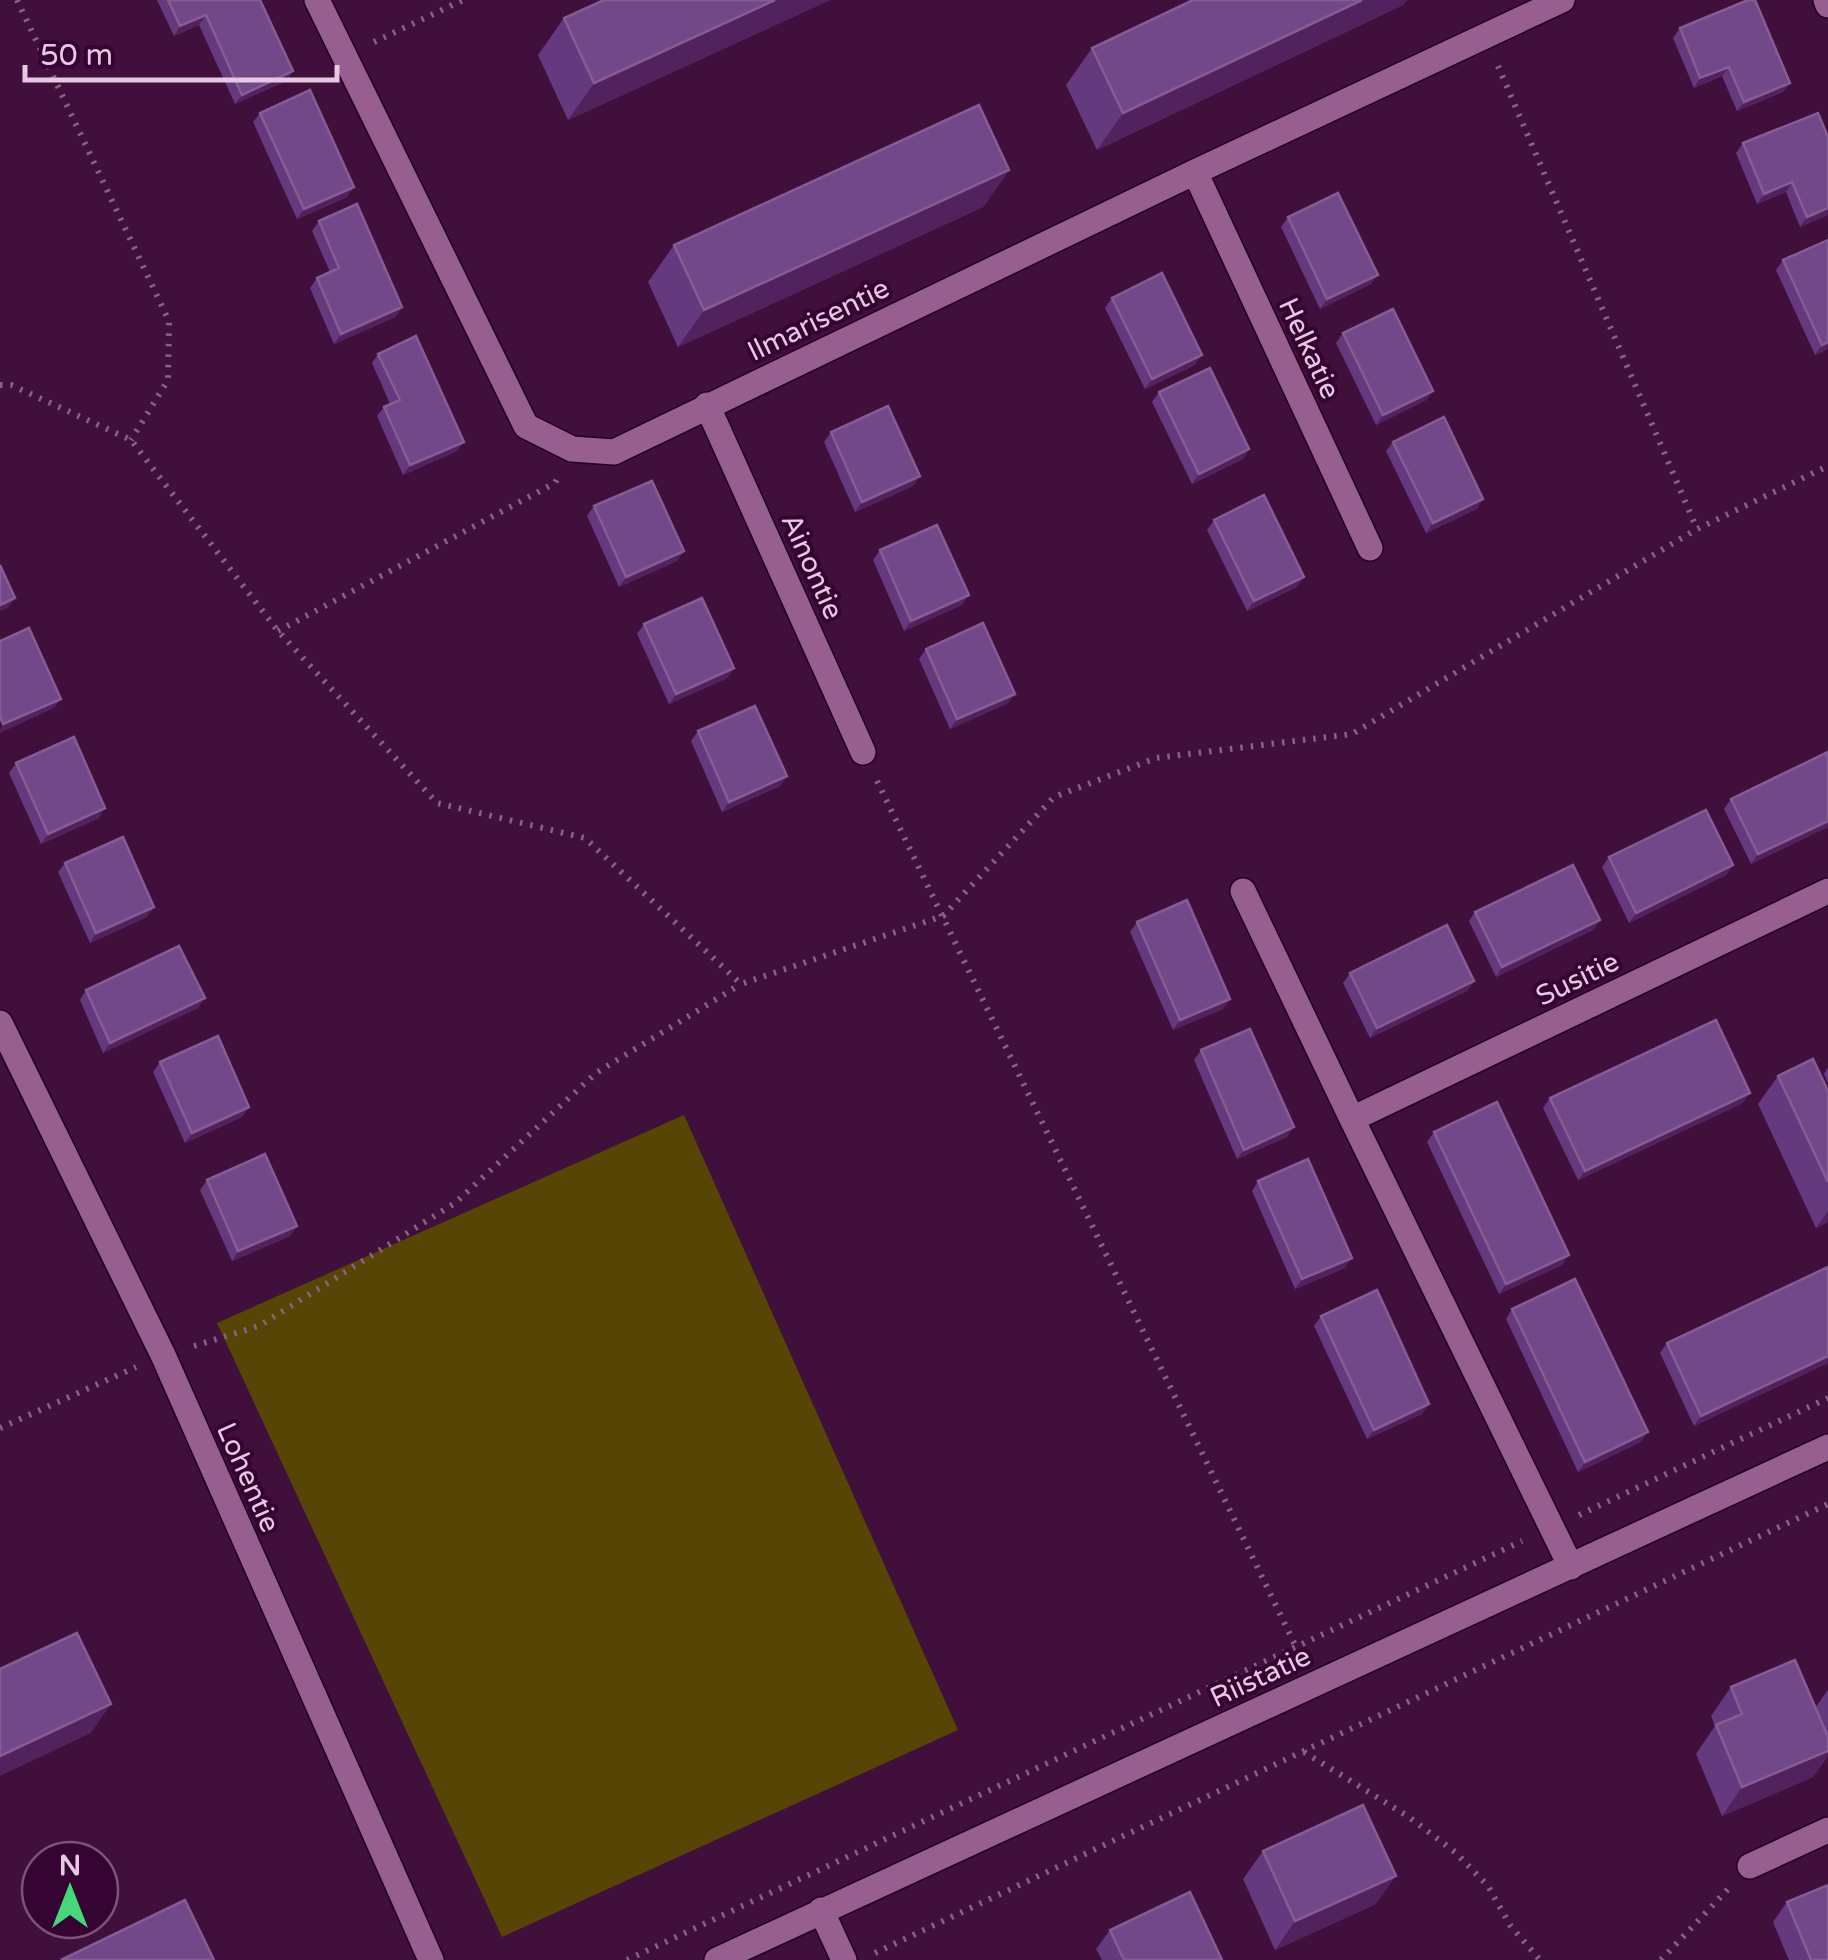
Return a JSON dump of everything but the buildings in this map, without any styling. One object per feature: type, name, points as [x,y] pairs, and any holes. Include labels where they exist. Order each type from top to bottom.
[{"type":"street","name":"Ilmarisentie","points":[[318,0],[526,426],[572,449],[614,452],[707,404],[1562,0]]},
{"type":"street","name":"Helkatie","points":[[1194,172],[1370,548]]},
{"type":"street","name":"Ainontie","points":[[707,404],[863,752]]},
{"type":"street","points":[[1242,890],[1571,1567]]},
{"type":"street","name":"Susitie","points":[[1352,1119],[1828,891]]},
{"type":"street","name":"Lohentie","points":[[0,1023],[162,1355],[431,1960]]},
{"type":"street","name":"Riistatie","points":[[717,1960],[1828,1447]]},
{"type":"street","points":[[1750,1866],[1828,1830]]},
{"type":"street","points":[[820,1910],[844,1960]]},
{"type":"path","points":[[18,0],[169,321],[168,380],[131,440]]},
{"type":"path","points":[[345,56],[464,0]]},
{"type":"path","points":[[1484,34],[1698,529]]},
{"type":"path","points":[[0,385],[11,385],[131,440],[278,631],[436,802],[584,838],[742,984]]},
{"type":"path","points":[[278,631],[555,483],[572,449]]},
{"type":"path","points":[[0,1428],[162,1355],[259,1326],[454,1203],[596,1073],[742,984],[943,916],[1054,797],[1156,758],[1352,734],[1698,529],[1828,466]]},
{"type":"path","points":[[863,752],[1314,1684]]},
{"type":"path","points":[[626,1960],[1828,1398]]},
{"type":"path","points":[[861,1960],[1828,1504]]},
{"type":"path","points":[[1304,1752],[1409,1817],[1456,1852],[1488,1886],[1510,1926],[1540,1960]]},
{"type":"path","points":[[1661,1960],[1750,1866]]},
{"type":"shaded area","points":[[684,1115],[958,1730],[502,1937],[217,1323]]}]
